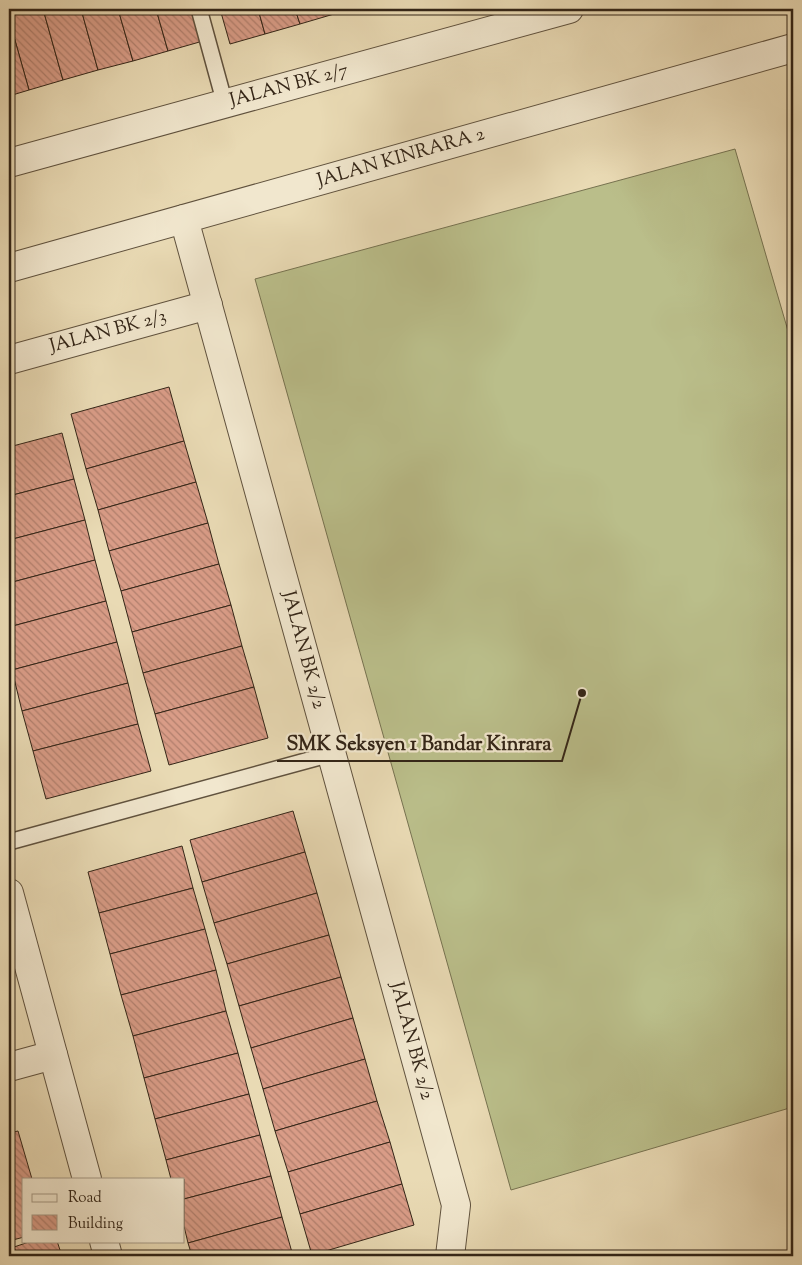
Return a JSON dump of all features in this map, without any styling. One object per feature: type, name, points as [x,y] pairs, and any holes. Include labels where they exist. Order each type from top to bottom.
[{"type":"street","name":"JALAN BK 2/7","points":[[9,163],[569,9]]},
{"type":"street","name":"JALAN KINRARA 2","points":[[9,268],[793,48]]},
{"type":"street","name":"JALAN BK 2/2","points":[[184,219],[456,1205],[450,1256]]},
{"type":"street","name":"JALAN BK 2/3","points":[[9,360],[208,305]]},
{"type":"street","points":[[9,893],[87,1178]]},
{"type":"street","points":[[9,1067],[53,1055]]},
{"type":"street","points":[[104,1242],[108,1256]]},
{"type":"lane","points":[[199,9],[225,104]]},
{"type":"lane","points":[[9,842],[332,754]]},
{"type":"green space","points":[[735,149],[793,348],[793,1107],[511,1190],[255,279]]},
{"type":"building","points":[[9,9],[43,9],[63,80],[29,90],[9,19]]},
{"type":"building","points":[[43,9],[81,9],[98,70],[63,80]]},
{"type":"building","points":[[81,9],[118,9],[133,61],[98,70]]},
{"type":"building","points":[[118,9],[156,9],[168,51],[133,61]]},
{"type":"building","points":[[156,9],[194,9],[203,41],[168,51]]},
{"type":"building","points":[[220,9],[258,9],[265,34],[230,44]]},
{"type":"building","points":[[258,9],[295,9],[300,24],[265,34]]},
{"type":"building","points":[[295,9],[332,9],[334,14],[300,24]]},
{"type":"building","points":[[332,9],[352,9],[334,14]]},
{"type":"building","points":[[9,19],[29,90],[9,96]]},
{"type":"building","points":[[169,387],[184,441],[86,469],[71,414]]},
{"type":"building","points":[[62,433],[74,479],[9,496],[9,447]]},
{"type":"building","points":[[184,441],[196,482],[98,510],[86,469]]},
{"type":"building","points":[[74,479],[85,520],[9,540],[9,496]]},
{"type":"building","points":[[196,482],[208,523],[109,551],[98,510]]},
{"type":"building","points":[[85,520],[95,560],[9,583],[9,540]]},
{"type":"building","points":[[208,523],[219,564],[121,591],[109,551]]},
{"type":"building","points":[[95,560],[106,601],[9,627],[9,583]]},
{"type":"building","points":[[219,564],[231,605],[132,632],[121,591]]},
{"type":"building","points":[[106,601],[117,642],[12,670],[9,659],[9,627]]},
{"type":"building","points":[[231,605],[242,646],[143,673],[132,632]]},
{"type":"building","points":[[117,642],[128,683],[22,711],[12,670]]},
{"type":"building","points":[[242,646],[254,687],[155,714],[143,673]]},
{"type":"building","points":[[128,683],[138,724],[33,751],[22,711]]},
{"type":"building","points":[[254,687],[268,738],[169,765],[155,714]]},
{"type":"building","points":[[138,724],[151,771],[46,799],[33,751]]},
{"type":"building","points":[[293,811],[305,852],[202,882],[190,840]]},
{"type":"building","points":[[182,846],[193,888],[99,913],[88,872]]},
{"type":"building","points":[[305,852],[317,893],[214,923],[202,882]]},
{"type":"building","points":[[193,888],[205,929],[110,954],[99,913]]},
{"type":"building","points":[[317,893],[329,935],[227,964],[214,923]]},
{"type":"building","points":[[205,929],[216,970],[121,995],[110,954]]},
{"type":"building","points":[[329,935],[341,977],[239,1006],[227,964]]},
{"type":"building","points":[[216,970],[226,1011],[133,1036],[121,995]]},
{"type":"building","points":[[341,977],[353,1018],[251,1048],[239,1006]]},
{"type":"building","points":[[226,1011],[238,1053],[144,1078],[133,1036]]},
{"type":"building","points":[[353,1018],[365,1059],[263,1089],[251,1048]]},
{"type":"building","points":[[238,1053],[249,1094],[155,1119],[144,1078]]},
{"type":"building","points":[[365,1059],[377,1101],[275,1131],[263,1089]]},
{"type":"building","points":[[249,1094],[260,1135],[166,1160],[155,1119]]},
{"type":"building","points":[[377,1101],[390,1142],[288,1172],[275,1131]]},
{"type":"building","points":[[18,1131],[32,1178],[22,1178],[22,1238],[9,1241],[9,1133]]},
{"type":"building","points":[[260,1135],[271,1176],[185,1199],[185,1178],[171,1178],[166,1160]]},
{"type":"building","points":[[390,1142],[402,1184],[300,1214],[288,1172]]},
{"type":"building","points":[[271,1176],[282,1217],[188,1243],[185,1230],[185,1199]]},
{"type":"building","points":[[402,1184],[414,1225],[312,1255],[300,1214]]},
{"type":"building","points":[[282,1217],[293,1256],[192,1256],[188,1243]]},
{"type":"building","points":[[29,1242],[57,1242],[62,1256],[17,1256],[14,1247]]},
{"type":"building","points":[[14,1247],[17,1256],[9,1256],[9,1248]]},
{"type":"place","name":"SMK Seksyen 1 Bandar Kinrara","points":[[582,693]]}]
